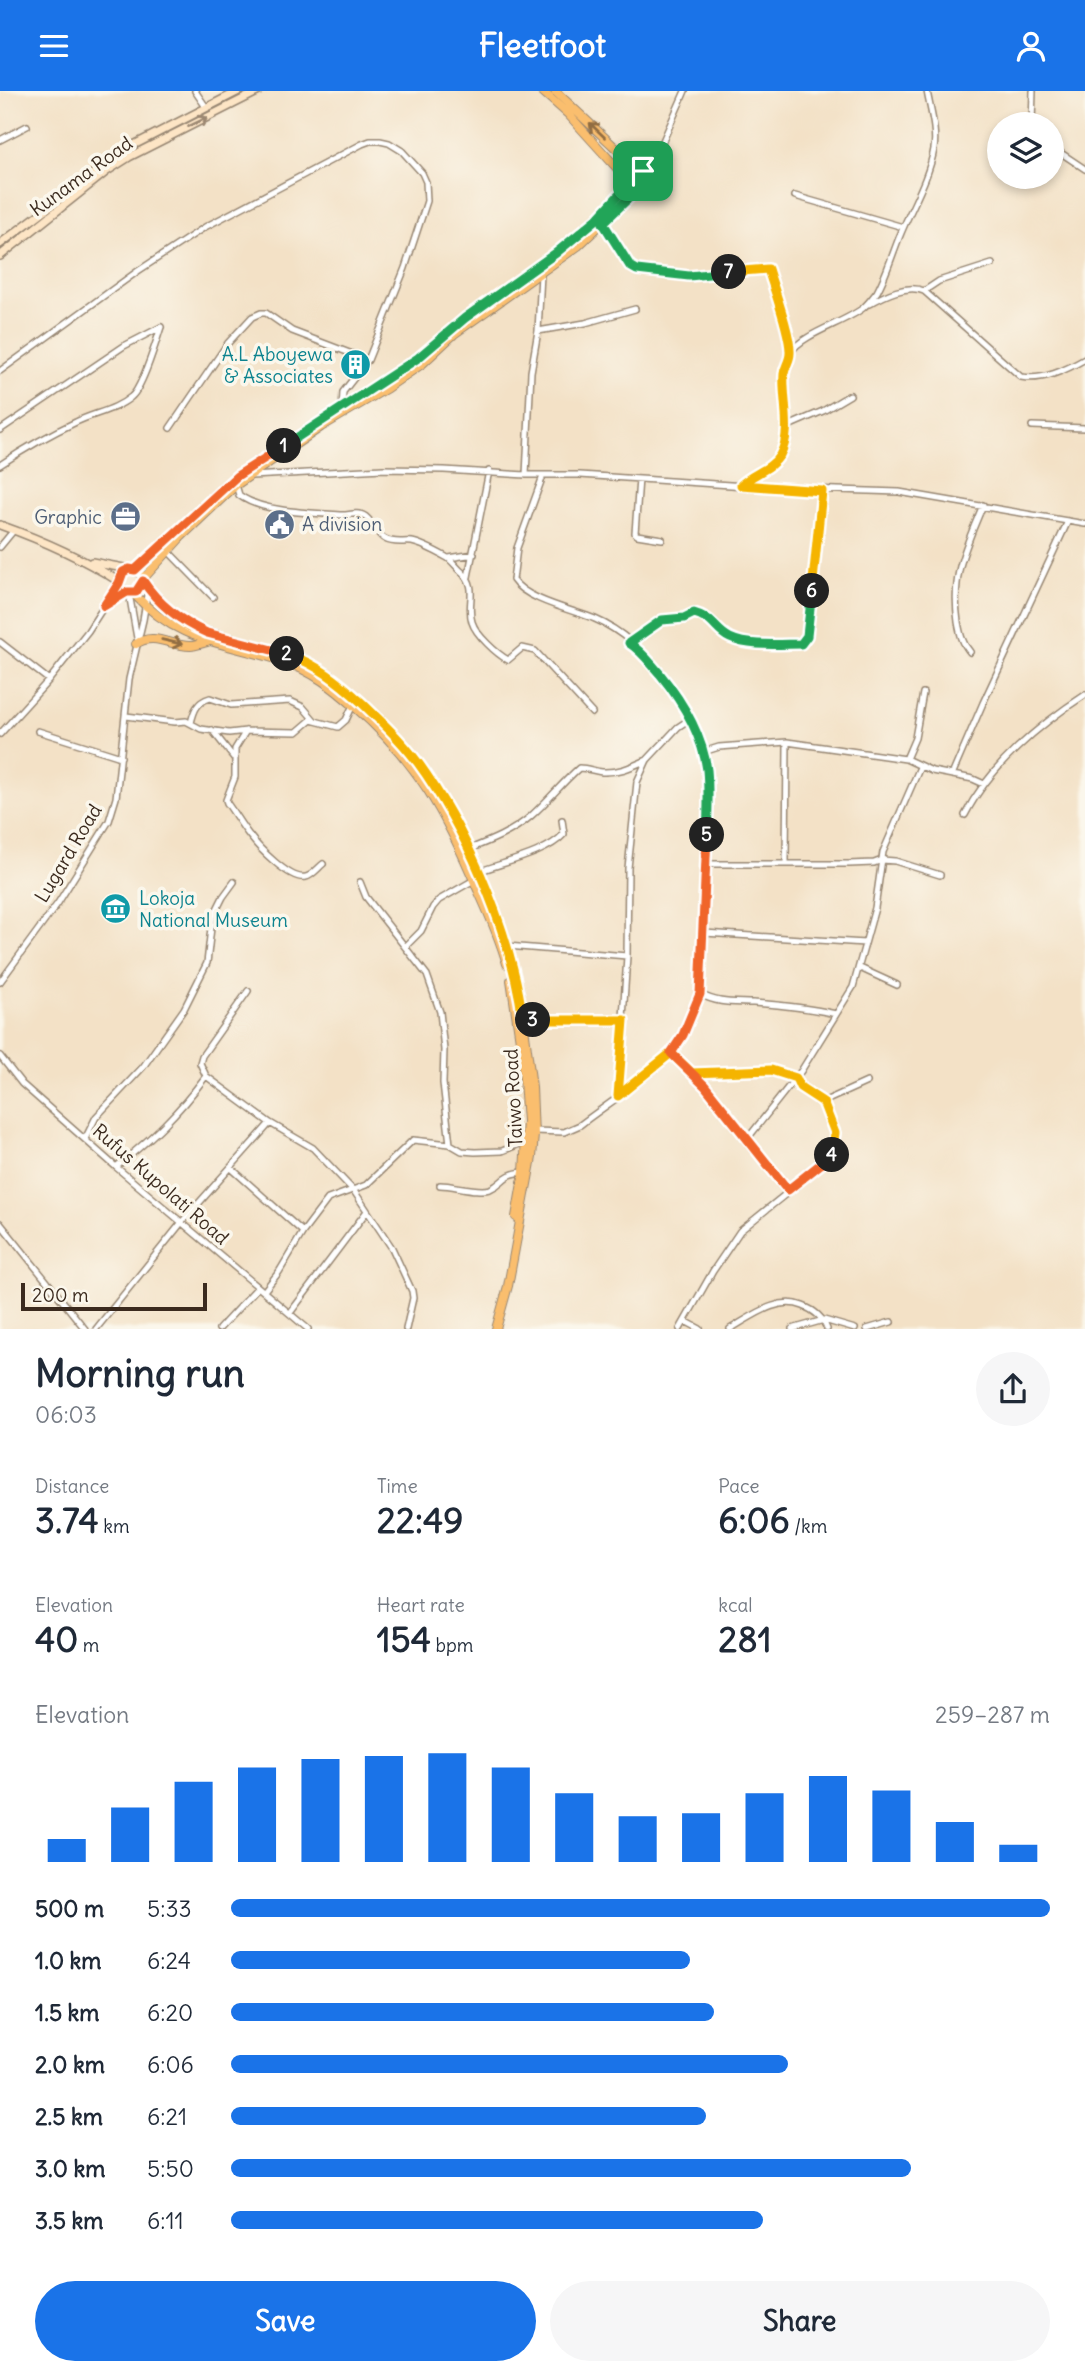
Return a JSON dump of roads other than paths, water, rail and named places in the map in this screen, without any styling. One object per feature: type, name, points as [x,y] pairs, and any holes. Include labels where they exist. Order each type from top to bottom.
[{"type":"main road","name":"Kunama Road","points":[[0,244],[114,156],[239,91]]},
{"type":"main road","name":"Kunama Road","points":[[0,256],[107,171],[129,157],[260,91]]},
{"type":"main road","points":[[542,91],[568,114],[636,191]]},
{"type":"main road","points":[[0,524],[32,535],[88,562],[119,582],[130,593],[139,590],[168,551],[237,481],[252,476],[321,427],[422,364],[454,334],[578,246],[636,191],[646,186],[647,177],[555,91]]},
{"type":"main road","points":[[119,582],[121,574],[132,569],[237,481],[418,358],[465,318],[556,253],[597,219],[627,182],[631,171],[639,169]]},
{"type":"main road","points":[[88,562],[132,569],[140,573],[145,583]]},
{"type":"main road","name":"Taiwo Road","points":[[145,583],[178,617],[197,629],[303,659],[330,675],[408,750],[436,789],[467,850],[513,987],[527,1121],[524,1171],[502,1286],[490,1328]]},
{"type":"main road","name":"Taiwo Road","points":[[130,593],[185,633],[209,642],[284,661],[308,671],[330,685],[383,731],[417,772],[452,829],[476,876],[507,946],[519,989],[532,1087],[534,1131],[525,1202],[508,1286],[495,1328]]},
{"type":"main road","points":[[137,643],[154,638],[190,646],[209,642]]},
{"type":"street","points":[[195,91],[206,107]]},
{"type":"street","points":[[647,177],[685,91]]},
{"type":"street","points":[[791,352],[806,340],[864,308],[880,293],[934,150],[927,91]]},
{"type":"street","points":[[1032,112],[1033,91]]},
{"type":"street","points":[[0,140],[27,126]]},
{"type":"street","points":[[0,371],[205,226],[362,144],[380,141],[390,143],[401,151],[422,173],[426,182],[427,201],[405,268],[368,361],[343,392],[342,410]]},
{"type":"street","points":[[639,169],[656,153]]},
{"type":"street","points":[[1064,155],[1085,169]]},
{"type":"street","points":[[795,195],[903,227]]},
{"type":"street","points":[[603,223],[630,266],[637,270],[689,276],[768,269],[791,352],[784,378],[786,427],[779,457],[769,468],[741,485]]},
{"type":"street","points":[[924,291],[939,281],[992,264]]},
{"type":"street","points":[[526,475],[531,372],[538,331],[541,274]]},
{"type":"street","points":[[880,293],[910,288],[924,291],[1021,377],[1035,379],[1085,359]]},
{"type":"street","points":[[538,331],[586,323],[635,309]]},
{"type":"street","points":[[170,428],[228,344],[252,317],[261,313],[267,313],[292,331],[368,361]]},
{"type":"street","points":[[0,431],[124,347],[161,327],[152,355],[133,396],[106,411],[78,421],[0,465]]},
{"type":"street","points":[[786,427],[823,411],[850,395]]},
{"type":"street","points":[[1032,426],[1085,428]]},
{"type":"street","points":[[252,476],[383,469],[489,471],[822,491],[899,492],[1085,524]]},
{"type":"street","points":[[468,577],[489,471]]},
{"type":"street","points":[[534,1131],[570,1131],[671,1053],[683,1035],[700,994],[707,864],[708,785],[702,752],[690,719],[676,693],[638,649],[613,628],[525,592],[513,580],[517,548],[543,476]]},
{"type":"street","points":[[639,479],[635,533],[662,539]]},
{"type":"street","points":[[237,481],[239,495],[258,505],[342,515],[359,513],[364,515],[384,539],[413,542],[449,558],[471,583],[473,625],[496,653],[509,660],[522,648],[535,651],[592,713]]},
{"type":"street","points":[[629,643],[662,620],[684,618],[694,613],[713,621],[729,638],[760,644],[801,644],[807,636],[822,491]]},
{"type":"street","points":[[970,652],[962,642],[955,595],[956,580],[982,505]]},
{"type":"street","points":[[952,775],[983,702],[1068,521]]},
{"type":"street","points":[[0,547],[14,530]]},
{"type":"street","points":[[168,551],[213,597]]},
{"type":"street","points":[[449,558],[474,554]]},
{"type":"street","points":[[0,734],[49,680],[119,582]]},
{"type":"street","points":[[137,643],[145,605],[145,583]]},
{"type":"street","points":[[104,606],[130,593],[137,643]]},
{"type":"street","points":[[0,642],[49,680]]},
{"type":"street","name":"Lugard Road","points":[[0,982],[58,903],[108,821],[116,798],[137,643]]},
{"type":"street","points":[[906,759],[915,738],[923,694]]},
{"type":"street","points":[[965,815],[984,784],[1037,730],[1084,696]]},
{"type":"street","points":[[191,723],[199,703],[210,698],[231,705],[290,701],[303,707],[315,721]]},
{"type":"street","points":[[125,716],[191,723],[201,729],[229,733],[297,732],[311,720],[338,727],[346,720],[353,705]]},
{"type":"street","points":[[618,1096],[627,956],[628,867],[637,782],[647,760],[678,727],[690,719]]},
{"type":"street","points":[[212,730],[234,759]]},
{"type":"street","points":[[38,731],[121,757]]},
{"type":"street","points":[[246,731],[235,749],[235,777],[226,800],[248,834],[286,870],[302,878],[308,877],[323,864]]},
{"type":"street","points":[[702,752],[719,747],[787,742],[906,759],[920,767],[984,784]]},
{"type":"street","points":[[786,864],[787,742]]},
{"type":"street","points":[[467,850],[495,839],[523,822],[579,768],[601,772],[622,771],[647,760]]},
{"type":"street","points":[[748,1138],[796,1078],[853,987],[875,908],[882,860],[890,834],[920,767]]},
{"type":"street","points":[[404,947],[421,931],[439,900],[476,876],[558,841],[564,834],[562,820]]},
{"type":"street","points":[[707,864],[864,864],[882,860],[895,861],[940,875]]},
{"type":"street","points":[[85,1139],[96,1117],[143,1067],[184,1009],[206,963],[212,919],[234,882]]},
{"type":"street","points":[[360,882],[366,897],[427,975],[440,1012],[444,1049],[443,1083],[450,1144]]},
{"type":"street","points":[[704,933],[865,943]]},
{"type":"street","points":[[507,946],[627,956]]},
{"type":"street","points":[[860,968],[897,985]]},
{"type":"street","points":[[248,991],[202,1056],[200,1063],[206,1076],[270,1123],[313,1148],[354,1191],[392,1248],[412,1291],[413,1298],[406,1328]]},
{"type":"street","points":[[700,994],[710,1000],[724,1003],[782,1006],[835,1014]]},
{"type":"street","points":[[523,1020],[624,1020]]},
{"type":"street","points":[[671,1053],[692,1073],[748,1138],[788,1190]]},
{"type":"street","name":"Rufus Kupolati Road","points":[[0,1056],[22,1084],[116,1167],[308,1328]]},
{"type":"street","points":[[680,1328],[740,1231],[832,1156],[835,1133],[823,1102],[800,1087],[796,1078],[771,1070],[692,1073]]},
{"type":"street","points":[[116,1167],[158,1134],[206,1076]]},
{"type":"street","points":[[823,1102],[867,1083]]},
{"type":"street","points":[[96,1328],[182,1222],[270,1123]]},
{"type":"street","points":[[264,1291],[328,1199],[366,1185],[414,1140],[450,1144],[462,1151],[475,1152],[502,1151],[527,1141]]},
{"type":"street","points":[[231,1168],[303,1232]]},
{"type":"street","points":[[440,1185],[489,1189],[506,1176],[524,1171]]},
{"type":"street","points":[[290,1313],[367,1211]]},
{"type":"street","points":[[0,1223],[85,1328]]},
{"type":"street","points":[[219,1328],[257,1287]]},
{"type":"street","points":[[730,1328],[776,1303],[792,1301],[810,1308],[824,1320],[855,1328]]},
{"type":"street","points":[[792,1328],[824,1320]]},
{"type":"street","points":[[824,1320],[827,1328]]},
{"type":"street","points":[[685,1321],[700,1328]]},
{"type":"street","points":[[867,1328],[891,1322]]},
{"type":"place","name":"A.L Aboyewa & Associates","points":[[356,365]]},
{"type":"place","name":"Graphic","points":[[125,517]]},
{"type":"place","name":"A division","points":[[279,524]]},
{"type":"place","name":"Lokoja National Museum","points":[[116,909]]}]
